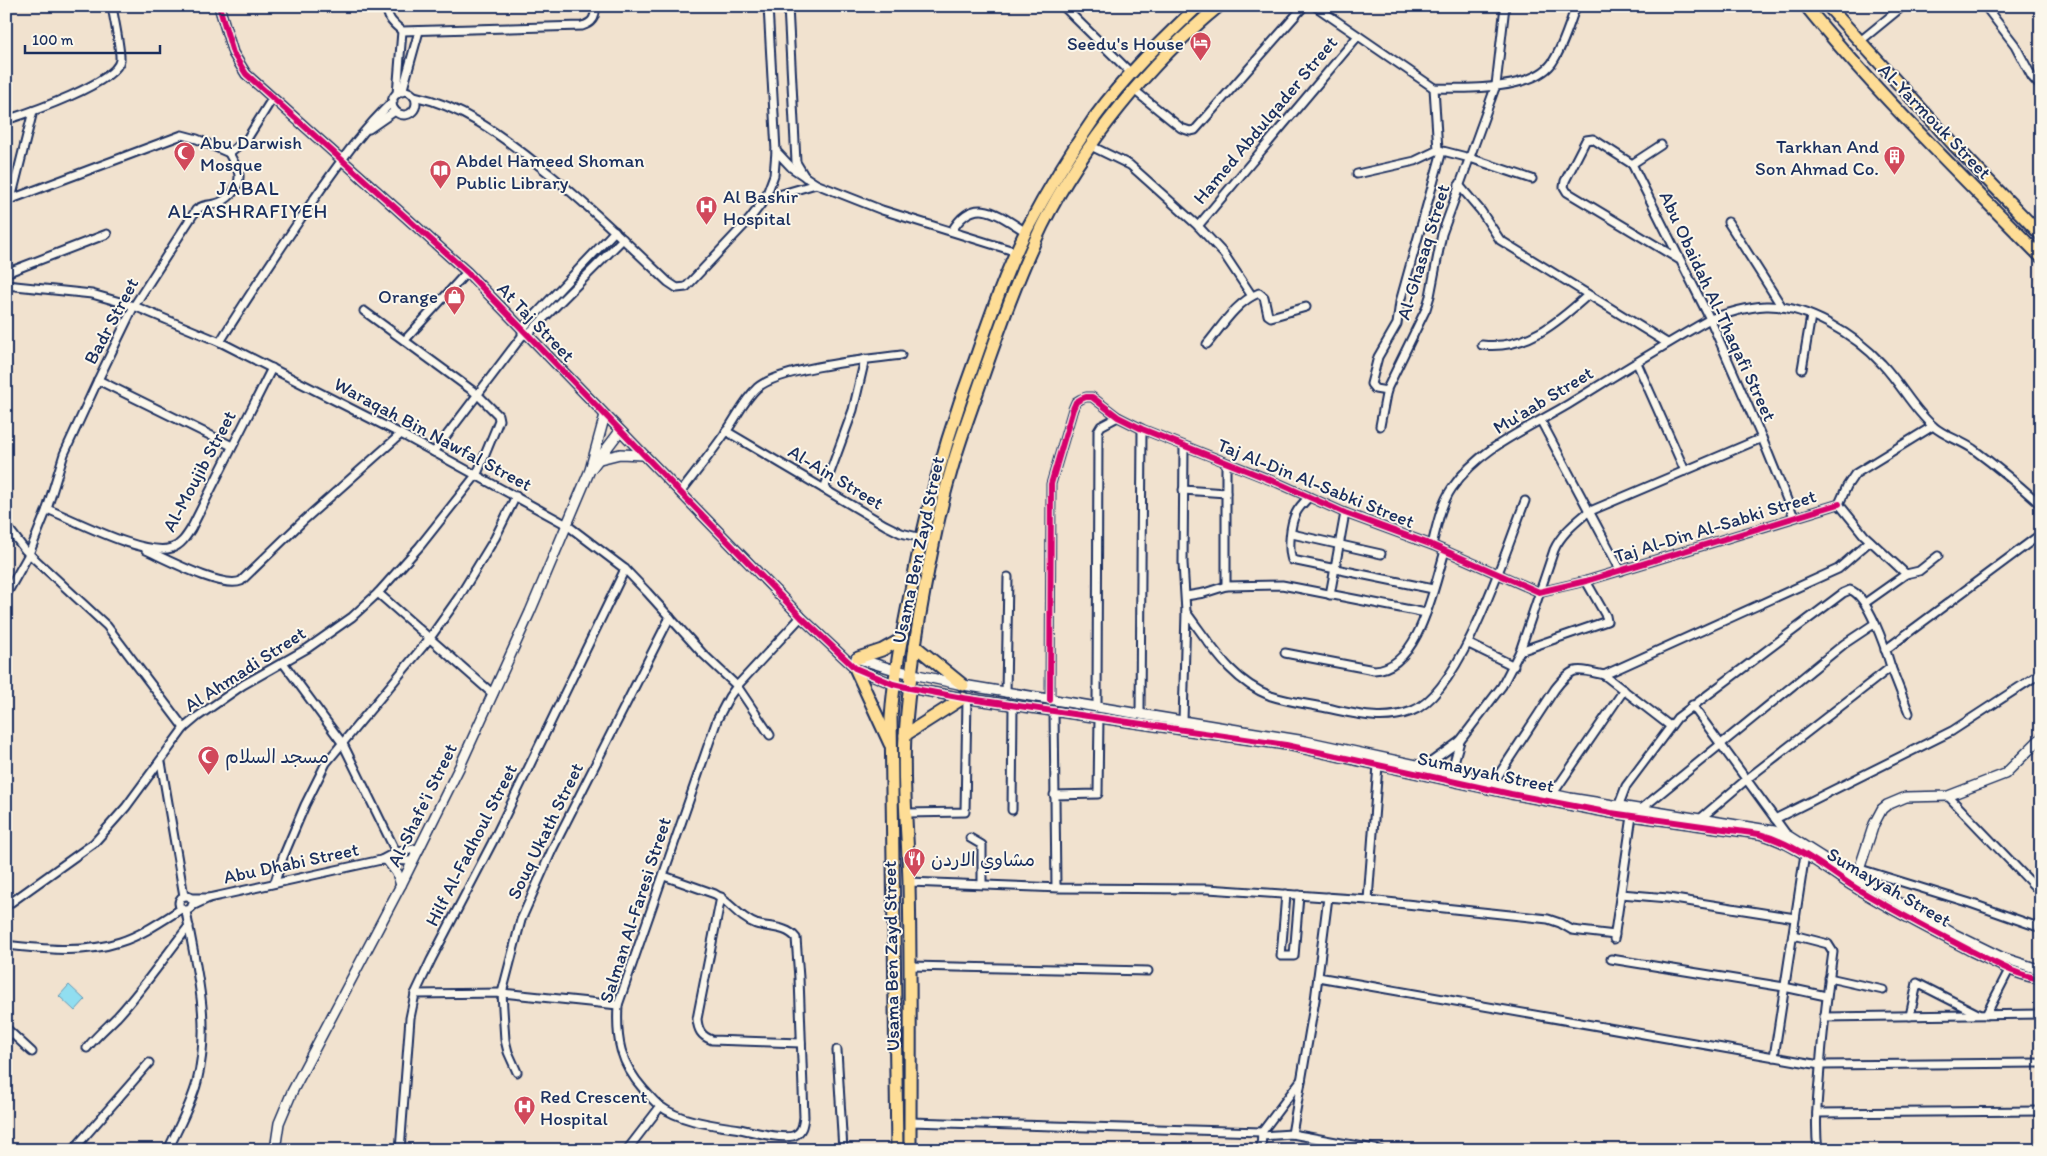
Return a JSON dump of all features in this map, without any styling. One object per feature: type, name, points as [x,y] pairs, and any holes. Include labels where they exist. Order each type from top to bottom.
[{"type":"highway","name":"Usama Ben Zayd Street","points":[[896,1150],[891,747],[893,684],[920,538],[939,465],[987,326],[1026,232],[1074,148],[1096,116],[1131,73],[1198,6]]},
{"type":"highway","name":"Usama Ben Zayd Street","points":[[910,1150],[909,882],[905,735],[915,646],[934,541],[949,476],[1023,267],[1043,224],[1061,192],[1091,146],[1134,90],[1173,48],[1219,6]]},
{"type":"highway","name":"Al-Yarmouk Street","points":[[1806,6],[1862,71],[2041,257]]},
{"type":"highway","name":"Al-Yarmouk Street","points":[[1828,6],[1859,42],[2041,235]]},
{"type":"highway","points":[[1862,71],[1875,59]]},
{"type":"highway","points":[[891,747],[857,663],[900,640]]},
{"type":"highway","points":[[915,646],[963,685]]},
{"type":"highway","points":[[905,735],[965,699]]},
{"type":"street","points":[[6,120],[33,111],[98,83],[116,70],[120,60],[112,6]]},
{"type":"street","name":"At Taj Street","points":[[219,6],[237,62],[246,74],[467,272],[642,455],[801,617],[844,657],[857,663]]},
{"type":"street","points":[[387,6],[387,15],[391,22],[402,31],[582,26],[594,19],[595,6]]},
{"type":"street","points":[[399,93],[406,92],[447,105],[480,122],[562,184],[668,282],[677,288],[686,287],[749,220],[765,199],[774,175],[776,152],[768,6]]},
{"type":"street","points":[[788,6],[796,162],[805,177]]},
{"type":"street","points":[[1063,6],[1131,73]]},
{"type":"street","points":[[1134,90],[1181,128],[1190,131],[1196,130],[1304,6]]},
{"type":"street","points":[[1315,6],[1434,88],[1496,85],[1527,80],[1544,71],[1552,63],[1576,6]]},
{"type":"street","name":"Al-Ghasaq Street","points":[[1380,426],[1387,391],[1426,309],[1442,234],[1496,85],[1505,6]]},
{"type":"street","points":[[1859,42],[1904,6]]},
{"type":"street","points":[[1985,6],[2015,45],[2032,77],[2041,87]]},
{"type":"street","points":[[399,93],[402,31]]},
{"type":"street","points":[[220,342],[287,238],[342,159],[399,93],[419,31]]},
{"type":"street","name":"Hamed Abdulqader Street","points":[[1198,226],[1358,36]]},
{"type":"street","points":[[1387,391],[1373,387],[1370,384],[1378,357],[1397,324],[1400,302],[1440,150],[1434,88]]},
{"type":"street","points":[[393,101],[395,110],[403,115],[412,113],[416,105],[414,96]]},
{"type":"street","points":[[8,200],[182,135],[198,139],[230,153],[247,140],[272,99]]},
{"type":"street","points":[[366,130],[380,123],[395,110]]},
{"type":"street","points":[[8,200],[33,111]]},
{"type":"street","points":[[1662,145],[1632,164],[1593,139],[1586,140],[1565,181],[1564,187],[1567,192],[1680,260]]},
{"type":"street","points":[[1091,146],[1130,165],[1198,226],[1224,254],[1252,296]]},
{"type":"street","points":[[1357,174],[1415,161],[1440,150],[1532,179]]},
{"type":"street","points":[[776,152],[792,168],[816,184],[882,210],[1018,252]]},
{"type":"street","name":"Badr Street","points":[[6,595],[29,554],[47,508],[64,454],[134,306],[196,210],[204,205],[225,200],[236,189],[239,182],[239,174],[230,153]]},
{"type":"street","name":"Abu Obaidah Al-Thaqafi Street","points":[[1632,164],[1710,319],[1794,517]]},
{"type":"street","points":[[765,199],[816,184]]},
{"type":"street","points":[[1460,185],[1481,211],[1500,240],[1667,344]]},
{"type":"street","points":[[952,231],[966,215],[980,210],[989,210],[1026,232]]},
{"type":"street","points":[[1728,222],[1782,307]]},
{"type":"street","points":[[434,452],[524,333],[615,231]]},
{"type":"street","points":[[6,273],[107,234]]},
{"type":"street","points":[[551,304],[623,239]]},
{"type":"street","points":[[405,340],[467,272]]},
{"type":"street","name":"Waraqah Bin Nawfal Street","points":[[6,285],[92,294],[134,306],[220,342],[401,434],[567,525],[625,569],[702,653],[737,686],[770,735]]},
{"type":"street","points":[[1207,344],[1236,308],[1259,293],[1264,296],[1268,315],[1272,317],[1306,307]]},
{"type":"street","points":[[1482,345],[1502,346],[1528,340],[1553,324],[1588,295]]},
{"type":"street","name":"Mu'aab Street","points":[[1432,545],[1442,509],[1452,488],[1460,478],[1504,440],[1541,421],[1710,319],[1746,308],[1782,307],[1811,316],[1843,332],[1883,365],[1907,398],[1933,426],[1972,448],[2041,505]]},
{"type":"street","points":[[364,311],[477,394]]},
{"type":"street","points":[[1802,369],[1811,316]]},
{"type":"street","points":[[680,493],[749,397],[767,381],[791,373],[901,355]]},
{"type":"street","points":[[824,490],[852,410],[865,360]]},
{"type":"street","points":[[1638,362],[1685,471]]},
{"type":"street","name":"Al-Moujib Street","points":[[47,508],[139,547],[165,550],[179,545],[184,540],[272,368]]},
{"type":"street","points":[[98,380],[232,446]]},
{"type":"street","name":"Al Ahmadi Street","points":[[6,906],[94,843],[126,807],[161,762],[184,728],[197,717],[243,685],[284,664],[328,636],[352,618],[378,593],[420,546],[476,474],[499,420],[498,414],[477,394]]},
{"type":"street","name":"Taj Al-Din Al-Sabki Street","points":[[1050,700],[1051,481],[1076,402],[1086,396],[1092,397],[1118,417],[1142,429],[1278,483],[1345,514],[1432,545],[1539,592],[1586,581],[1839,504],[1870,542],[1906,574]]},
{"type":"street","name":"Al-Shafe'i Street","points":[[275,1150],[279,1123],[292,1092],[420,848],[494,694],[590,470],[605,415]]},
{"type":"street","points":[[1054,795],[1098,794],[1098,431],[1101,426],[1118,417]]},
{"type":"street","points":[[1541,421],[1620,571]]},
{"type":"street","points":[[1839,504],[1847,486],[1856,474],[1933,426]]},
{"type":"street","points":[[1140,714],[1142,429]]},
{"type":"street","name":"Al-Shafe'i Street","points":[[590,470],[620,431]]},
{"type":"street","name":"Al-Ain Street","points":[[726,431],[885,525],[901,533],[934,541]]},
{"type":"street","points":[[139,547],[186,569],[227,582],[237,583],[303,521],[401,434]]},
{"type":"street","points":[[1424,767],[1460,741],[1489,704],[1514,666],[1539,592],[1562,536],[1588,512],[1762,438]]},
{"type":"street","points":[[1183,721],[1186,612],[1183,563],[1184,447]]},
{"type":"street","points":[[600,459],[620,454],[642,455]]},
{"type":"street","points":[[1226,462],[1226,586]]},
{"type":"street","points":[[1183,490],[1226,493]]},
{"type":"street","points":[[274,882],[317,780],[330,758],[430,638],[459,597],[495,538],[516,496]]},
{"type":"street","points":[[1309,497],[1295,514],[1292,534],[1292,560],[1433,589]]},
{"type":"street","points":[[1186,612],[1223,662],[1239,678],[1254,688],[1272,696],[1369,717],[1397,715],[1414,710],[1425,704],[1448,678],[1469,644],[1525,501]]},
{"type":"street","points":[[1330,594],[1345,514]]},
{"type":"street","points":[[6,525],[29,554],[107,626],[184,728]]},
{"type":"street","points":[[1292,534],[1381,554]]},
{"type":"street","points":[[1885,650],[2041,534]]},
{"type":"street","points":[[1604,674],[1838,570],[1870,542]]},
{"type":"street","points":[[1285,653],[1380,670],[1395,664],[1402,658],[1413,641],[1426,613],[1445,551]]},
{"type":"street","points":[[1865,604],[1906,574],[1924,568],[1938,556]]},
{"type":"street","name":"Hilf Al-Fadhoul Street","points":[[400,1150],[410,1018],[415,994],[430,960],[492,844],[625,569]]},
{"type":"street","points":[[1006,693],[1008,577]]},
{"type":"street","points":[[1520,651],[1607,621],[1586,581]]},
{"type":"street","points":[[1186,596],[1226,586],[1282,585],[1426,613]]},
{"type":"street","points":[[1618,807],[1626,786],[1670,726],[1692,706],[1843,593],[1853,590],[1865,604],[1909,713]]},
{"type":"street","points":[[378,593],[494,694]]},
{"type":"street","name":"Souq Ukath Street","points":[[517,1072],[508,1052],[502,993],[517,933],[528,900],[670,617]]},
{"type":"street","name":"Salman Al-Faresi Street","points":[[721,897],[747,920],[757,924],[788,930],[796,938],[804,1117],[800,1131],[792,1136],[724,1127],[697,1121],[660,1107],[637,1082],[624,1062],[617,1026],[618,1005],[717,720],[737,686],[801,617]]},
{"type":"street","points":[[1640,810],[1844,644],[1874,624]]},
{"type":"street","points":[[1469,644],[1514,666]]},
{"type":"street","name":"Sumayyah Street","points":[[857,663],[963,685],[1050,700],[1098,712],[1286,745],[1510,794],[1632,816],[1759,834],[1782,842],[1857,878],[1943,937],[2018,974],[2041,979]]},
{"type":"street","name":"Sumayyah Street","points":[[857,663],[893,684],[965,699],[1054,711],[1140,714],[1305,741],[1618,807],[1755,827],[1787,835],[1954,934],[2001,957],[2041,970]]},
{"type":"street","points":[[284,664],[343,744],[396,852]]},
{"type":"street","points":[[1700,819],[1747,779],[1891,667]]},
{"type":"street","points":[[1494,782],[1563,680],[1577,669],[1604,674],[1670,726]]},
{"type":"street","points":[[1775,819],[1952,730],[2041,673]]},
{"type":"street","points":[[1552,794],[1624,690]]},
{"type":"street","points":[[906,813],[965,812],[965,699]]},
{"type":"street","points":[[1012,810],[1013,706]]},
{"type":"street","points":[[1692,706],[1787,835]]},
{"type":"street","points":[[1054,711],[1056,887]]},
{"type":"street","points":[[2041,738],[2005,774],[1948,796],[1906,797],[1895,800],[1882,809],[1874,824],[1857,878],[1970,903],[2041,928]]},
{"type":"street","points":[[1451,773],[1460,741]]},
{"type":"street","points":[[161,762],[187,904],[188,926],[202,997],[204,1028],[196,1084],[168,1150]]},
{"type":"street","points":[[1368,900],[1378,765]]},
{"type":"street","points":[[1948,796],[2041,893]]},
{"type":"street","points":[[909,882],[1056,887],[1208,889],[1368,900],[1548,919],[1572,930],[1615,937],[1632,816]]},
{"type":"street","points":[[970,838],[982,845],[982,884]]},
{"type":"street","name":"Abu Dhabi Street","points":[[384,861],[396,852],[420,848]]},
{"type":"street","points":[[1774,1057],[1805,854]]},
{"type":"street","points":[[384,861],[397,873],[401,885]]},
{"type":"street","name":"Abu Dhabi Street","points":[[187,904],[197,897],[210,898],[274,882],[384,861],[413,861]]},
{"type":"street","points":[[664,876],[721,897],[697,1018],[701,1034],[712,1040],[801,1042]]},
{"type":"street","points":[[1286,894],[1281,956],[1294,956],[1299,895]]},
{"type":"street","points":[[1621,894],[1668,898],[1795,918]]},
{"type":"street","points":[[1292,1134],[1303,1077],[1328,897]]},
{"type":"street","points":[[6,945],[66,950],[113,944],[144,931],[187,904]]},
{"type":"street","points":[[87,1048],[102,1029],[116,1018],[188,926]]},
{"type":"street","points":[[1793,935],[1828,944],[1832,947],[1833,952],[1826,996],[1820,1065],[1816,1131],[1818,1150]]},
{"type":"street","points":[[1611,959],[1784,987],[1826,996]]},
{"type":"street","points":[[910,966],[1148,971]]},
{"type":"street","points":[[1983,1015],[2009,970]]},
{"type":"street","points":[[1318,977],[1607,1026],[1820,1065],[2041,1063]]},
{"type":"street","points":[[1830,978],[1883,990]]},
{"type":"street","points":[[1910,1016],[1917,982],[1983,1015]]},
{"type":"street","points":[[415,994],[502,993],[618,1005]]},
{"type":"street","points":[[1824,1017],[2041,1014]]},
{"type":"street","points":[[6,1028],[32,1052]]},
{"type":"street","points":[[837,1050],[843,1150]]},
{"type":"street","points":[[73,1150],[149,1063]]},
{"type":"street","points":[[1261,1150],[1262,1134],[1303,1077]]},
{"type":"street","points":[[627,1150],[660,1107]]},
{"type":"street","points":[[1817,1113],[2041,1110]]},
{"type":"street","points":[[910,1122],[1292,1134],[1380,1150]]},
{"type":"water","points":[[69,985],[85,1000],[75,1011],[59,996]]},
{"type":"cycle path","points":[[219,6],[233,53],[246,74],[467,272],[801,617],[855,668],[893,684],[963,698],[1286,745],[1511,794],[1611,813],[1759,834],[1795,849],[1880,902],[1996,964],[2041,979]]},
{"type":"cycle path","points":[[1050,700],[1051,484],[1073,409],[1076,402],[1086,397],[1092,397],[1118,417],[1142,429],[1278,483],[1345,513],[1432,545],[1539,592],[1586,581],[1839,504]]},
{"type":"place","name":"Seedu's House","points":[[1200,62]]},
{"type":"place","name":"Abu Darwish Mosque","points":[[184,172]]},
{"type":"place","name":"Tarkhan And Son Ahmad Co.","points":[[1895,176]]},
{"type":"place","name":"Abdel Hameed Shoman Public Library","points":[[440,190]]},
{"type":"place","name":"Al Bashir Hospital","points":[[707,226]]},
{"type":"place","name":"Orange","points":[[454,315]]},
{"type":"place","name":"مسجد السلام","points":[[209,775]]},
{"type":"place","name":"مشاوي الاردن","points":[[915,878]]},
{"type":"place","name":"Red Crescent Hospital","points":[[524,1126]]},
{"type":"district","name":"JABAL AL-ASHRAFIYEH","points":[[248,200]]}]
